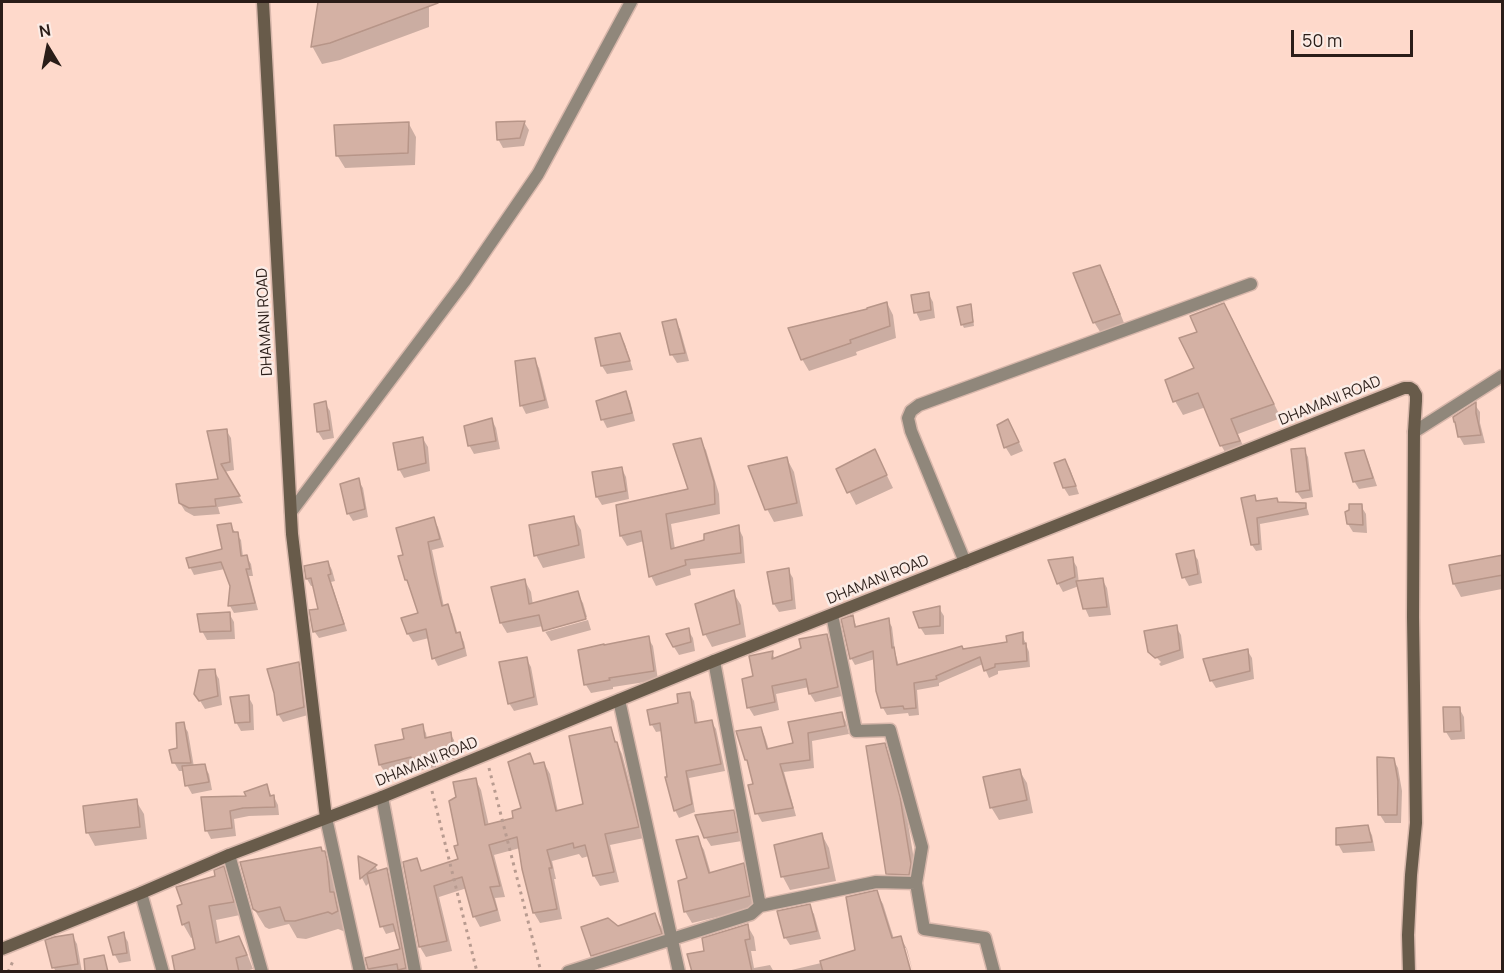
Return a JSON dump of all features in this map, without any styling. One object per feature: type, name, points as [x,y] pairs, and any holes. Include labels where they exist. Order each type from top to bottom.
[{"type":"main road","name":"DHAMANI ROAD","points":[[263,2],[294,558],[326,818]]},
{"type":"main road","name":"DHAMANI ROAD","points":[[2,949],[229,855],[382,797],[618,700],[1399,389],[1410,388],[1416,395],[1414,426]]},
{"type":"main road","points":[[1409,972],[1408,935],[1416,822],[1413,617],[1414,426]]},
{"type":"street","points":[[291,512],[464,282],[538,174],[631,2]]},
{"type":"street","points":[[965,562],[911,431],[908,418],[911,411],[919,405],[1251,284]]},
{"type":"street","points":[[1414,426],[1503,376]]},
{"type":"street","points":[[832,615],[856,731],[890,730],[922,847],[916,883],[924,929],[985,938],[994,972]]},
{"type":"street","points":[[714,662],[760,906]]},
{"type":"street","points":[[618,700],[679,972]]},
{"type":"street","points":[[382,797],[415,972]]},
{"type":"street","points":[[326,818],[360,972]]},
{"type":"street","points":[[229,855],[262,972]]},
{"type":"street","points":[[568,972],[751,914],[760,906],[876,882],[916,883]]},
{"type":"street","points":[[141,893],[163,972]]},
{"type":"path","points":[[486,754],[541,972]]},
{"type":"path","points":[[429,778],[477,972]]},
{"type":"building","points":[[318,2],[438,3],[330,43],[311,47]]},
{"type":"building","points":[[525,121],[520,138],[497,140],[496,122]]},
{"type":"building","points":[[409,122],[408,153],[336,156],[334,125]]},
{"type":"building","points":[[1100,265],[1120,314],[1093,323],[1073,273]]},
{"type":"building","points":[[929,292],[931,310],[914,313],[911,295]]},
{"type":"building","points":[[887,302],[890,326],[850,340],[851,343],[801,360],[788,328]]},
{"type":"building","points":[[1224,303],[1274,404],[1231,419],[1240,441],[1220,446],[1198,393],[1173,402],[1165,380],[1194,368],[1179,338],[1197,332],[1190,316]]},
{"type":"building","points":[[971,304],[973,322],[961,325],[957,307]]},
{"type":"building","points":[[676,319],[685,353],[670,355],[662,322]]},
{"type":"building","points":[[620,333],[630,361],[601,366],[595,338]]},
{"type":"building","points":[[535,358],[545,400],[520,406],[515,361]]},
{"type":"building","points":[[626,391],[632,413],[601,420],[596,401]]},
{"type":"building","points":[[326,401],[330,430],[317,432],[314,404]]},
{"type":"building","points":[[1476,402],[1481,435],[1458,437],[1453,417]]},
{"type":"building","points":[[492,418],[496,441],[468,446],[464,426]]},
{"type":"building","points":[[1008,419],[1019,442],[1004,448],[997,425]]},
{"type":"building","points":[[227,429],[230,462],[221,464],[240,496],[215,499],[216,506],[189,508],[179,503],[176,484],[218,479],[207,431]]},
{"type":"building","points":[[423,437],[426,463],[398,470],[393,443]]},
{"type":"building","points":[[701,438],[714,482],[715,504],[666,514],[671,549],[704,540],[704,534],[739,525],[741,553],[685,560],[686,565],[649,577],[641,531],[620,536],[616,505],[688,489],[673,444]]},
{"type":"building","points":[[1305,448],[1310,490],[1296,492],[1291,449]]},
{"type":"building","points":[[875,449],[887,475],[847,493],[836,469]]},
{"type":"building","points":[[1364,450],[1373,478],[1353,482],[1345,453]]},
{"type":"building","points":[[787,457],[797,503],[765,510],[748,466]]},
{"type":"building","points":[[1065,459],[1076,486],[1063,488],[1054,463]]},
{"type":"building","points":[[622,467],[626,491],[596,497],[592,472]]},
{"type":"building","points":[[359,478],[365,509],[347,514],[340,484]]},
{"type":"building","points":[[1255,495],[1256,501],[1277,498],[1278,502],[1306,503],[1306,508],[1257,518],[1259,544],[1251,545],[1241,498]]},
{"type":"building","points":[[1349,504],[1362,504],[1363,525],[1347,524],[1345,512],[1349,510]]},
{"type":"building","points":[[574,516],[579,545],[534,556],[529,525]]},
{"type":"building","points":[[434,517],[440,539],[428,542],[434,573],[442,606],[448,604],[456,633],[460,632],[464,648],[432,659],[426,629],[407,634],[401,618],[418,613],[398,556],[403,555],[396,528]]},
{"type":"building","points":[[231,523],[233,532],[238,532],[241,556],[247,555],[250,569],[246,569],[255,603],[228,606],[230,586],[221,562],[189,568],[186,558],[222,549],[217,525]]},
{"type":"building","points":[[1194,550],[1198,574],[1182,578],[1176,554]]},
{"type":"building","points":[[1503,555],[1503,575],[1453,584],[1449,565]]},
{"type":"building","points":[[1073,557],[1075,577],[1057,584],[1048,560]]},
{"type":"building","points":[[328,561],[331,574],[328,575],[344,624],[313,632],[309,610],[318,609],[311,578],[306,579],[304,566]]},
{"type":"building","points":[[789,568],[792,600],[773,604],[767,572]]},
{"type":"building","points":[[1103,578],[1107,607],[1083,609],[1076,581]]},
{"type":"building","points":[[525,579],[529,604],[578,591],[586,619],[543,631],[539,615],[500,623],[491,587]]},
{"type":"building","points":[[734,590],[740,624],[703,635],[695,604]]},
{"type":"building","points":[[940,606],[940,626],[919,628],[913,612]]},
{"type":"building","points":[[230,612],[231,631],[200,632],[197,614]]},
{"type":"building","points":[[853,615],[855,627],[889,618],[892,648],[894,647],[897,665],[962,646],[963,649],[1007,642],[1006,636],[1023,632],[1027,661],[995,664],[995,667],[984,671],[980,657],[936,676],[937,679],[914,683],[916,708],[904,709],[903,706],[881,708],[876,691],[873,651],[850,659],[841,619]]},
{"type":"building","points":[[1177,625],[1180,650],[1155,658],[1148,652],[1144,631]]},
{"type":"building","points":[[689,628],[691,642],[673,647],[666,634]]},
{"type":"building","points":[[827,634],[838,687],[809,694],[806,679],[772,686],[775,702],[747,708],[742,679],[753,676],[749,656],[773,651],[772,659],[801,648],[799,639]]},
{"type":"building","points":[[649,636],[654,671],[609,678],[610,680],[584,685],[578,650]]},
{"type":"building","points":[[1248,649],[1250,671],[1210,681],[1203,659]]},
{"type":"building","points":[[527,657],[534,697],[508,704],[499,662]]},
{"type":"building","points":[[299,662],[304,707],[277,715],[267,669]]},
{"type":"building","points":[[215,669],[218,696],[199,701],[194,694],[199,670]]},
{"type":"building","points":[[690,692],[695,723],[712,720],[721,764],[686,771],[692,804],[674,811],[665,777],[667,777],[660,723],[650,725],[647,710],[678,703],[677,694]]},
{"type":"building","points":[[249,695],[250,722],[235,723],[230,697]]},
{"type":"building","points":[[1443,707],[1460,707],[1461,731],[1444,732]]},
{"type":"building","points":[[842,712],[845,726],[808,733],[810,760],[780,764],[793,808],[755,814],[748,785],[753,784],[736,731],[761,727],[767,749],[793,743],[788,722]]},
{"type":"building","points":[[184,722],[191,763],[172,763],[169,750],[177,748],[176,723]]},
{"type":"building","points":[[423,724],[425,738],[451,732],[453,751],[433,758],[433,760],[412,765],[411,757],[379,765],[375,745],[404,739],[402,729]]},
{"type":"building","points":[[611,727],[639,827],[605,834],[614,872],[593,876],[585,845],[574,848],[573,843],[547,850],[552,868],[549,868],[557,909],[533,913],[517,837],[489,845],[500,886],[490,887],[497,910],[473,917],[462,877],[434,886],[447,941],[419,947],[403,862],[417,858],[421,871],[458,859],[454,846],[458,845],[449,801],[456,797],[453,782],[476,778],[485,825],[513,818],[512,811],[521,808],[508,762],[530,753],[534,764],[544,762],[556,811],[583,804],[569,736]]},
{"type":"building","points":[[885,743],[900,797],[911,864],[909,875],[886,874],[866,746]]},
{"type":"building","points":[[1377,757],[1394,758],[1398,781],[1397,815],[1378,815]]},
{"type":"building","points":[[205,764],[209,782],[185,786],[182,766]]},
{"type":"building","points":[[1020,769],[1027,800],[990,808],[983,777]]},
{"type":"building","points":[[267,784],[270,796],[274,795],[275,807],[243,808],[230,811],[232,828],[205,831],[201,797],[246,796],[244,792]]},
{"type":"building","points":[[137,799],[140,827],[86,833],[83,806]]},
{"type":"building","points":[[734,810],[738,832],[704,838],[695,815]]},
{"type":"building","points":[[1368,825],[1372,842],[1336,845],[1336,828]]},
{"type":"building","points":[[822,833],[829,868],[781,877],[774,845]]},
{"type":"building","points":[[698,836],[709,873],[744,863],[750,896],[684,912],[678,881],[687,878],[676,840]]},
{"type":"building","points":[[321,847],[322,851],[325,851],[327,860],[330,892],[334,892],[338,911],[295,921],[285,921],[280,907],[258,912],[253,909],[240,862]]},
{"type":"building","points":[[358,856],[377,865],[360,879]]},
{"type":"building","points":[[224,866],[234,902],[209,906],[216,943],[239,936],[247,955],[236,958],[239,972],[175,972],[172,956],[195,949],[189,922],[182,925],[177,906],[182,904],[176,887],[215,876],[214,870]]},
{"type":"building","points":[[387,868],[406,968],[398,970],[397,964],[368,969],[365,958],[400,949],[393,924],[380,927],[367,874]]},
{"type":"building","points":[[877,890],[892,938],[901,936],[911,972],[823,972],[820,961],[855,950],[846,897]]},
{"type":"building","points":[[810,904],[817,931],[784,938],[777,911]]},
{"type":"building","points":[[655,913],[662,934],[591,956],[581,927],[608,918],[618,926]]},
{"type":"building","points":[[748,924],[750,939],[745,940],[752,972],[692,972],[687,954],[704,951],[702,938]]},
{"type":"building","points":[[124,932],[127,953],[113,955],[108,937]]},
{"type":"building","points":[[73,934],[78,964],[52,968],[45,940]]},
{"type":"building","points":[[104,955],[108,972],[85,972],[84,959]]}]
